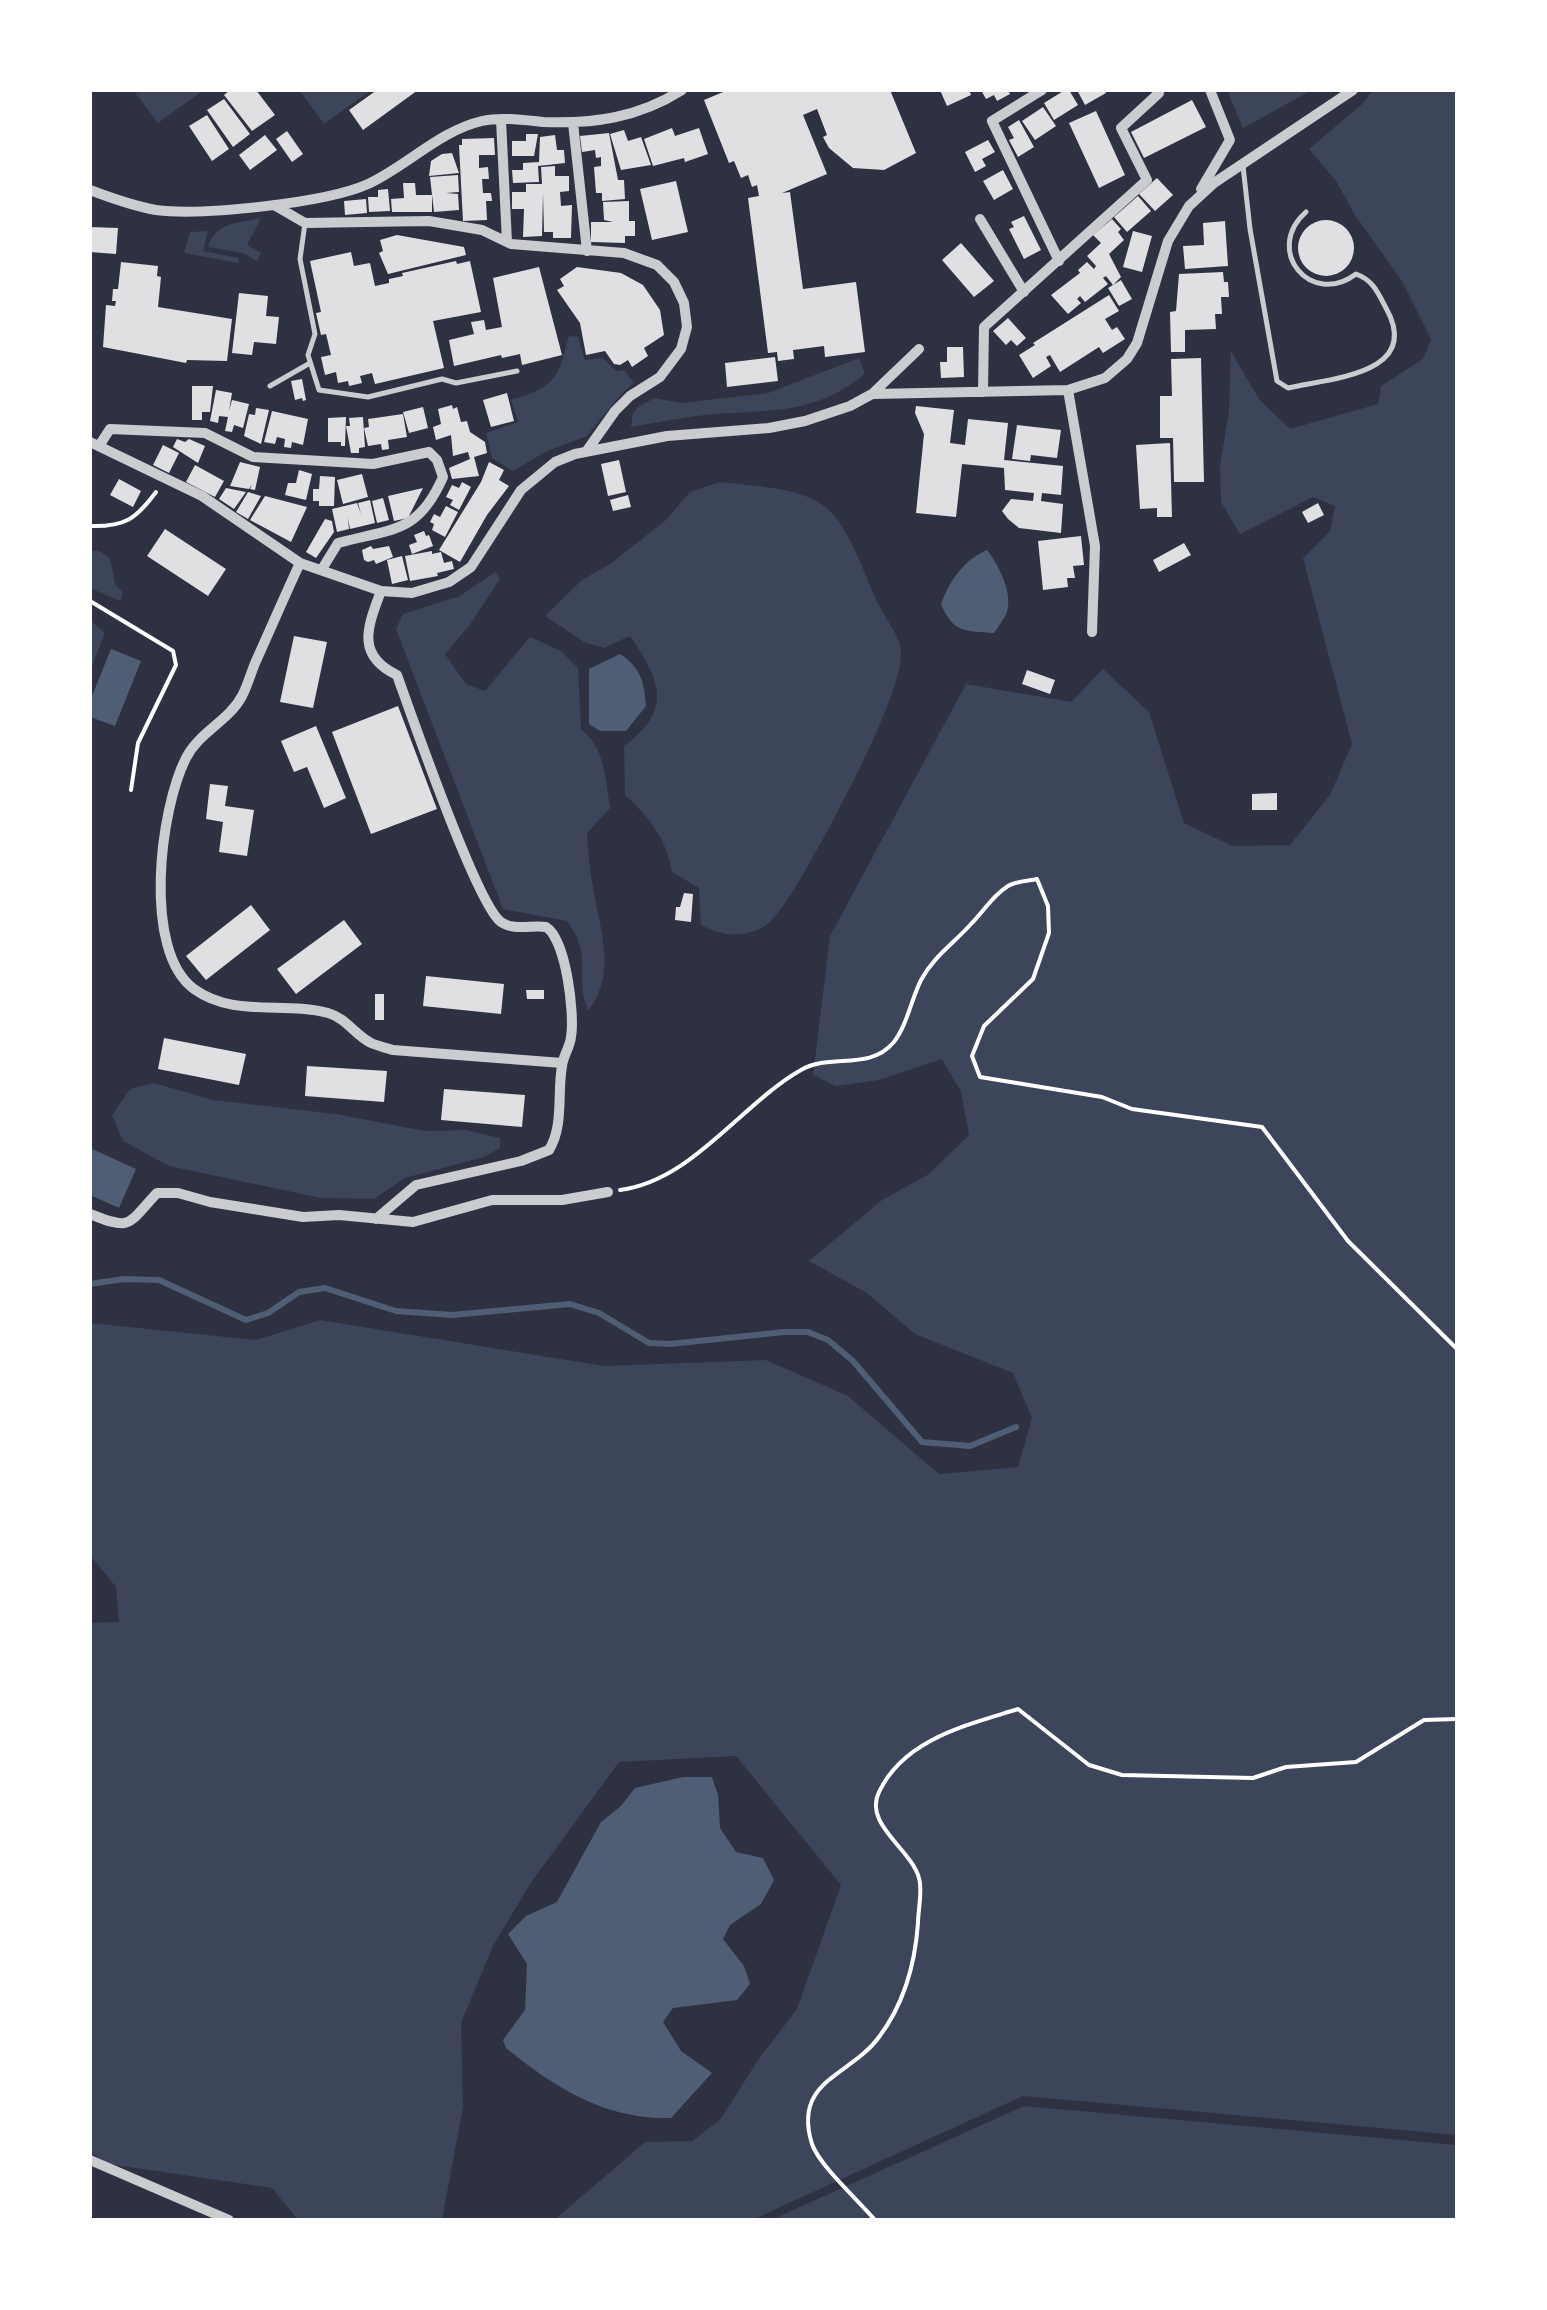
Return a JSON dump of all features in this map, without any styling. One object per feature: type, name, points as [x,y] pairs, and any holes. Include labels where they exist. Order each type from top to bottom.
[{"type":"street","points":[[90,190],[157,210],[274,205],[328,196],[368,184],[453,132],[482,121],[605,120],[636,113],[682,90]]},
{"type":"street","points":[[1017,90],[1024,101]]},
{"type":"street","points":[[1042,90],[992,122],[1059,261]]},
{"type":"street","points":[[872,394],[1068,390],[1105,378],[1127,360],[1137,343],[1168,242],[1230,140],[1210,90]]},
{"type":"street","points":[[1196,199],[1354,90]]},
{"type":"street","points":[[983,392],[984,327],[1146,180],[1121,128],[1159,93]]},
{"type":"street","points":[[500,120],[507,242]]},
{"type":"street","points":[[573,123],[587,251]]},
{"type":"street","points":[[274,205],[306,223],[429,221],[482,230],[507,242],[636,256],[658,265],[680,292],[687,326],[682,349],[660,377],[622,403],[586,452]]},
{"type":"street","points":[[980,219],[1024,292]]},
{"type":"street","points":[[322,569],[338,542],[414,522],[434,498],[442,477],[437,460],[428,452],[373,464],[254,456],[205,433],[110,429],[94,444],[202,496],[300,563],[382,591],[425,591],[461,575],[480,557],[528,482],[555,462],[586,452],[682,434],[783,426],[828,414],[872,394],[920,349]]},
{"type":"street","points":[[1068,390],[1095,546],[1092,632]]},
{"type":"street","points":[[300,563],[242,697],[187,755],[176,782],[162,843],[160,873],[166,944],[176,970],[192,988],[214,1000],[270,1010],[326,1012],[342,1018],[370,1042],[393,1050],[562,1062]]},
{"type":"street","points":[[376,1219],[416,1185],[521,1161],[549,1150],[558,1127],[562,1062],[571,1040],[572,1021],[559,940],[546,927],[511,927],[493,914],[442,796],[397,675],[382,668],[372,654],[366,630],[382,591]]},
{"type":"street","points":[[90,1214],[119,1226],[128,1224],[157,1194],[178,1192],[210,1202],[303,1218],[339,1215],[413,1222],[492,1200],[562,1200],[608,1192]]},
{"type":"street","points":[[90,2160],[229,2220]]},
{"type":"lane","points":[[1243,163],[1250,229],[1277,381],[1288,388],[1373,368],[1387,358],[1396,336],[1392,319],[1369,280],[1356,274],[1343,282],[1320,284],[1306,278],[1295,266],[1290,237],[1306,212]]},
{"type":"lane","points":[[306,223],[300,258],[315,334],[308,356],[320,390],[368,397],[442,380],[456,382],[517,371]]},
{"type":"lane","points":[[270,386],[310,364]]},
{"type":"path","points":[[90,526],[114,527],[140,513],[165,480]]},
{"type":"path","points":[[90,600],[173,651],[176,666],[138,743],[132,790]]},
{"type":"path","points":[[608,1192],[641,1188],[693,1156],[779,1083],[806,1066],[878,1056],[895,1040],[938,953],[1012,883],[1037,879],[1048,906],[1049,934],[1033,979],[984,1026],[972,1056],[980,1077],[1102,1098],[1132,1109],[1262,1126],[1348,1242],[1457,1349]]},
{"type":"path","points":[[875,2220],[822,2162],[812,2144],[808,2110],[819,2086],[876,2042],[901,2005],[916,1944],[920,1880],[910,1860],[880,1823],[876,1797],[892,1769],[942,1733],[1018,1709],[1089,1764],[1122,1775],[1253,1778],[1286,1767],[1356,1762],[1424,1720],[1457,1719]]},
{"type":"shaded area","points":[[133,90],[204,90],[158,123]]},
{"type":"shaded area","points":[[299,90],[371,90],[324,124]]},
{"type":"shaded area","points":[[1227,90],[1312,90],[1243,128]]},
{"type":"shaded area","points":[[1373,90],[1457,90],[1457,2135],[1023,2096],[752,2220],[554,2220],[645,2142],[692,2141],[720,2120],[797,2009],[841,1885],[736,1756],[619,1762],[530,1884],[493,1946],[461,2023],[463,2107],[442,2220],[298,2220],[272,2188],[108,2164],[90,2152],[90,1623],[119,1622],[116,1587],[90,1555],[90,1323],[256,1340],[320,1320],[604,1366],[766,1360],[848,1396],[939,1474],[1018,1467],[1032,1418],[1013,1373],[915,1334],[867,1293],[809,1261],[882,1200],[929,1174],[969,1135],[961,1092],[942,1059],[879,1080],[836,1086],[813,1075],[830,936],[966,684],[1071,702],[1103,669],[1149,712],[1184,823],[1232,846],[1290,845],[1330,795],[1352,744],[1303,558],[1330,531],[1335,506],[1313,497],[1240,534],[1221,502],[1220,466],[1229,411],[1231,351],[1259,399],[1290,429],[1378,404],[1381,386],[1423,359],[1431,339],[1402,281],[1336,181],[1309,149]]},
{"type":"shaded area","points":[[261,218],[247,245],[261,253],[257,261],[243,253],[208,247],[222,228]]},
{"type":"shaded area","points":[[208,231],[203,251],[239,258],[239,263],[184,253],[190,232]]},
{"type":"shaded area","points":[[569,336],[578,337],[585,360],[603,358],[616,371],[624,370],[634,383],[587,436],[547,451],[513,471],[492,458],[486,433],[518,422],[511,400],[552,379]]},
{"type":"shaded area","points":[[859,358],[865,374],[812,403],[631,427],[633,413],[655,398],[681,403],[768,393]]},
{"type":"shaded area","points":[[720,482],[783,490],[822,504],[848,536],[901,649],[894,686],[874,737],[810,863],[773,919],[757,930],[740,934],[725,934],[701,925],[699,888],[672,872],[656,829],[625,795],[624,746],[640,733],[656,707],[654,681],[640,652],[630,636],[604,648],[584,642],[545,616],[582,580],[610,564],[666,520],[690,492]]},
{"type":"shaded area","points":[[97,550],[110,558],[115,584],[123,593],[120,601],[90,588],[90,552]]},
{"type":"shaded area","points":[[987,550],[1000,570],[1008,596],[1007,612],[994,633],[961,629],[941,604],[959,572]]},
{"type":"shaded area","points":[[495,572],[500,579],[445,654],[466,684],[485,691],[530,637],[561,651],[578,668],[581,729],[600,755],[610,808],[587,833],[604,948],[603,980],[588,1011],[580,945],[567,921],[503,909],[396,629],[403,614],[460,596]]},
{"type":"shaded area","points":[[90,620],[105,633],[90,671]]},
{"type":"shaded area","points":[[111,649],[141,661],[115,726],[90,717],[90,701]]},
{"type":"shaded area","points":[[620,654],[640,676],[646,706],[626,731],[600,731],[589,724],[589,669]]},
{"type":"shaded area","points":[[154,1083],[213,1100],[336,1114],[425,1131],[466,1130],[500,1138],[500,1148],[484,1157],[405,1178],[374,1199],[321,1198],[169,1166],[123,1141],[112,1115],[130,1089]]},
{"type":"shaded area","points":[[90,1148],[136,1169],[119,1208],[90,1195]]},
{"type":"shaded area","points":[[683,1777],[712,1777],[718,1795],[720,1828],[736,1852],[763,1858],[774,1880],[761,1904],[730,1925],[723,1939],[744,1966],[750,1984],[737,2000],[673,2008],[663,2022],[681,2051],[712,2073],[671,2118],[647,2117],[602,2107],[582,2098],[543,2076],[506,2048],[503,2040],[525,2010],[527,1964],[508,1934],[526,1916],[557,1902],[601,1822],[635,1788]]},
{"type":"shaded area","points":[[1024,2106],[1457,2145],[1457,2220],[771,2220]]},
{"type":"building","points":[[230,90],[256,90],[275,115],[252,131],[224,95]]},
{"type":"building","points":[[377,90],[418,90],[363,130],[349,110]]},
{"type":"building","points":[[728,90],[890,90],[916,153],[884,170],[853,168],[829,148],[817,109],[803,115],[827,174],[782,193],[790,192],[803,289],[856,282],[865,352],[825,357],[824,346],[793,350],[794,359],[778,361],[777,352],[768,353],[748,198],[759,196],[757,185],[752,187],[748,175],[741,178],[734,161],[729,163],[704,100]]},
{"type":"building","points":[[940,90],[969,90],[971,95],[947,106]]},
{"type":"building","points":[[981,90],[1008,90],[1010,94],[997,101],[994,95],[986,99]]},
{"type":"building","points":[[1069,90],[1078,105],[1054,120],[1044,103]]},
{"type":"building","points":[[1077,90],[1104,90],[1106,93],[1085,105]]},
{"type":"building","points":[[224,99],[250,134],[233,147],[207,110]]},
{"type":"building","points":[[1192,100],[1206,127],[1144,158],[1131,132]]},
{"type":"building","points":[[1043,107],[1056,126],[1035,140],[1022,121]]},
{"type":"building","points":[[1096,111],[1125,175],[1099,188],[1069,123]]},
{"type":"building","points":[[207,115],[229,149],[212,161],[189,126]]},
{"type":"building","points":[[1019,120],[1034,147],[1018,157],[1009,140],[1014,138],[1008,127]]},
{"type":"building","points":[[672,128],[675,136],[699,128],[708,154],[653,166],[644,139]]},
{"type":"building","points":[[624,130],[628,141],[641,137],[651,165],[621,170],[610,134]]},
{"type":"building","points":[[287,131],[303,154],[292,162],[276,139]]},
{"type":"building","points":[[609,133],[618,180],[624,180],[625,199],[602,201],[602,193],[596,193],[594,167],[601,166],[601,157],[596,158],[595,150],[582,152],[580,136]]},
{"type":"building","points":[[526,134],[538,134],[534,156],[512,156],[512,141],[526,141]]},
{"type":"building","points":[[265,135],[277,150],[250,170],[239,155]]},
{"type":"building","points":[[555,135],[557,150],[564,150],[565,163],[538,166],[539,182],[513,183],[512,170],[523,170],[523,163],[539,162],[540,137]]},
{"type":"building","points":[[494,138],[495,155],[479,155],[479,168],[488,167],[489,179],[482,179],[483,193],[491,193],[492,201],[486,201],[487,220],[463,221],[459,145],[462,139]]},
{"type":"building","points":[[988,140],[995,152],[982,159],[986,166],[975,172],[965,152]]},
{"type":"building","points":[[452,153],[459,173],[429,176],[431,161]]},
{"type":"building","points":[[555,166],[555,176],[569,176],[569,191],[560,192],[561,206],[572,205],[571,238],[553,238],[553,232],[544,232],[543,193],[542,236],[523,237],[524,209],[512,209],[512,192],[526,192],[526,184],[542,184],[541,167]]},
{"type":"building","points":[[1003,170],[1013,189],[994,200],[983,181]]},
{"type":"building","points":[[458,175],[459,192],[446,193],[458,194],[459,210],[434,212],[430,177]]},
{"type":"building","points":[[1157,178],[1173,195],[1155,211],[1139,194]]},
{"type":"building","points":[[676,181],[688,232],[652,240],[640,189]]},
{"type":"building","points":[[403,183],[415,183],[416,195],[432,195],[432,212],[392,212],[391,199],[404,198]]},
{"type":"building","points":[[388,189],[390,211],[369,212],[368,197],[378,197],[378,190]]},
{"type":"building","points":[[1138,196],[1151,211],[1127,232],[1114,217]]},
{"type":"building","points":[[366,199],[367,213],[345,215],[344,201]]},
{"type":"building","points":[[629,201],[629,221],[635,221],[635,236],[625,236],[625,243],[591,242],[591,222],[613,222],[604,220],[603,202]]},
{"type":"building","points":[[1024,216],[1041,250],[1024,259],[1009,229],[1014,227],[1011,222]]},
{"type":"building","points":[[1112,219],[1124,240],[1109,254],[1121,277],[1113,285],[1106,276],[1103,278],[1108,284],[1085,302],[1080,296],[1077,299],[1081,303],[1068,314],[1051,295],[1080,273],[1078,270],[1087,262],[1094,269],[1096,266],[1087,256],[1101,243],[1093,235]]},
{"type":"building","points":[[1326,220],[1345,229],[1354,248],[1345,267],[1326,276],[1307,267],[1298,248],[1307,229]]},
{"type":"building","points":[[1225,221],[1228,266],[1185,269],[1183,246],[1204,245],[1203,223]]},
{"type":"building","points":[[90,227],[118,228],[116,254],[90,252]]},
{"type":"building","points":[[1133,231],[1152,236],[1142,272],[1123,267]]},
{"type":"building","points":[[397,235],[464,247],[466,255],[388,274],[379,253],[383,251],[380,240]]},
{"type":"building","points":[[961,243],[994,281],[974,297],[942,260]]},
{"type":"building","points":[[351,252],[354,266],[370,263],[375,286],[389,283],[389,279],[403,276],[402,273],[470,261],[481,312],[433,321],[444,368],[375,384],[372,373],[360,376],[362,383],[349,386],[348,381],[338,383],[336,372],[325,375],[321,357],[331,355],[316,313],[321,312],[310,261]]},
{"type":"building","points":[[121,262],[158,266],[158,307],[232,319],[227,361],[186,363],[103,347],[106,305],[115,306],[113,289],[118,289]]},
{"type":"building","points":[[539,267],[562,355],[522,365],[520,354],[502,358],[501,355],[454,366],[449,340],[474,334],[471,322],[484,320],[486,330],[502,327],[493,278]]},
{"type":"building","points":[[577,267],[621,273],[643,285],[660,310],[664,335],[644,348],[648,356],[632,367],[628,360],[614,364],[605,351],[586,355],[580,323],[557,290],[564,286],[560,279]]},
{"type":"building","points":[[1223,272],[1229,297],[1221,297],[1222,314],[1215,314],[1216,329],[1185,330],[1185,352],[1171,352],[1170,312],[1176,311],[1179,274]]},
{"type":"building","points":[[1121,280],[1132,299],[1119,306],[1108,288]]},
{"type":"building","points":[[239,293],[268,296],[266,316],[279,317],[276,344],[254,342],[252,355],[232,353]]},
{"type":"building","points":[[1109,295],[1119,311],[1105,319],[1125,339],[1103,353],[1099,347],[1060,372],[1050,355],[1046,357],[1051,366],[1033,378],[1019,355]]},
{"type":"building","points":[[1008,318],[1026,338],[1017,346],[1011,340],[1006,345],[993,331]]},
{"type":"building","points":[[947,347],[963,347],[964,377],[941,378],[940,362],[947,362]]},
{"type":"building","points":[[775,357],[778,381],[727,387],[725,363]]},
{"type":"building","points":[[1201,358],[1204,482],[1174,482],[1173,438],[1160,438],[1160,396],[1172,396],[1171,359]]},
{"type":"building","points":[[302,379],[306,400],[295,400],[291,381]]},
{"type":"building","points":[[192,386],[213,386],[210,412],[202,412],[202,420],[192,420]]},
{"type":"building","points":[[216,390],[232,393],[229,411],[232,400],[249,404],[243,428],[234,425],[232,432],[225,431],[228,417],[219,416],[218,423],[210,421]]},
{"type":"building","points":[[507,393],[514,421],[491,427],[483,400]]},
{"type":"building","points":[[452,405],[453,409],[457,407],[461,422],[467,421],[470,432],[485,442],[487,453],[474,457],[479,476],[452,479],[449,468],[470,459],[468,452],[453,456],[451,435],[436,440],[433,427],[441,424],[438,409]]},
{"type":"building","points":[[916,406],[954,410],[950,443],[965,445],[968,419],[1008,423],[1004,460],[1063,466],[1061,495],[1042,493],[1041,501],[1063,504],[1061,533],[1019,528],[1008,519],[1002,511],[1011,499],[1033,501],[1034,493],[1005,490],[1004,468],[962,464],[956,517],[916,513],[924,434]]},
{"type":"building","points":[[423,407],[428,428],[409,433],[403,412]]},
{"type":"building","points":[[256,408],[269,410],[261,444],[244,436],[249,414],[255,415]]},
{"type":"building","points":[[272,411],[308,419],[303,445],[292,442],[291,448],[284,447],[285,439],[277,437],[275,444],[264,442]]},
{"type":"building","points":[[403,414],[407,437],[388,440],[389,449],[382,450],[381,444],[368,446],[364,428],[369,427],[368,419]]},
{"type":"building","points":[[346,417],[345,446],[328,442],[328,418]]},
{"type":"building","points":[[363,417],[365,447],[359,448],[359,453],[351,453],[346,426],[350,426],[349,418]]},
{"type":"building","points":[[1017,425],[1061,430],[1057,458],[1031,455],[1030,461],[1012,459]]},
{"type":"building","points":[[177,439],[205,446],[198,463],[173,447]]},
{"type":"building","points":[[1170,443],[1172,517],[1157,517],[1157,508],[1140,509],[1136,445]]},
{"type":"building","points":[[163,445],[179,453],[169,473],[153,465]]},
{"type":"building","points":[[619,460],[626,492],[608,496],[601,464]]},
{"type":"building","points":[[240,462],[260,467],[255,490],[250,489],[252,484],[249,489],[230,486]]},
{"type":"building","points":[[489,462],[504,470],[499,480],[509,486],[460,562],[439,550]]},
{"type":"building","points":[[195,465],[224,481],[215,497],[186,482]]},
{"type":"building","points":[[299,470],[312,474],[306,500],[285,495],[288,483],[296,483]]},
{"type":"building","points":[[362,474],[368,497],[343,504],[337,480]]},
{"type":"building","points":[[320,476],[335,477],[334,506],[319,506],[319,501],[313,501],[313,489],[319,489]]},
{"type":"building","points":[[119,479],[141,491],[133,507],[110,495]]},
{"type":"building","points":[[462,482],[471,487],[459,510],[446,497],[452,485],[459,488]]},
{"type":"building","points":[[226,488],[246,492],[234,509],[219,499]]},
{"type":"building","points":[[423,488],[408,518],[394,521],[388,496]]},
{"type":"building","points":[[248,492],[261,496],[248,519],[236,512]]},
{"type":"building","points":[[628,495],[631,507],[613,511],[610,500]]},
{"type":"building","points":[[265,496],[307,507],[291,542],[250,520]]},
{"type":"building","points":[[383,498],[389,520],[377,523],[372,501]]},
{"type":"building","points":[[370,500],[375,523],[350,529],[348,518],[349,529],[337,532],[332,509],[357,503],[361,514],[358,503]]},
{"type":"building","points":[[1318,503],[1324,515],[1308,523],[1302,512]]},
{"type":"building","points":[[446,506],[458,512],[445,537],[432,530],[434,524],[430,522],[434,514],[440,517]]},
{"type":"building","points":[[325,519],[332,521],[334,532],[316,558],[306,552]]},
{"type":"building","points":[[165,529],[226,569],[208,596],[147,556]]},
{"type":"building","points":[[424,531],[433,546],[412,554],[409,545],[417,542],[414,535]]},
{"type":"building","points":[[1081,536],[1084,565],[1073,566],[1075,578],[1067,578],[1068,587],[1043,590],[1038,541]]},
{"type":"building","points":[[1184,543],[1191,555],[1159,572],[1153,560]]},
{"type":"building","points":[[389,546],[393,557],[376,564],[374,560],[364,560],[362,550]]},
{"type":"building","points":[[441,552],[444,563],[452,561],[454,569],[410,581],[405,556]]},
{"type":"building","points":[[402,556],[408,580],[392,584],[387,560]]},
{"type":"building","points":[[294,636],[327,642],[313,708],[280,702]]},
{"type":"building","points":[[1027,670],[1055,680],[1050,694],[1022,684]]},
{"type":"building","points":[[398,706],[437,809],[371,834],[332,732]]},
{"type":"building","points":[[316,726],[346,798],[324,808],[307,767],[294,772],[281,741]]},
{"type":"building","points":[[210,784],[228,786],[225,806],[254,810],[247,856],[219,852],[223,822],[206,819]]},
{"type":"building","points":[[1277,793],[1277,810],[1252,810],[1252,794]]},
{"type":"building","points":[[684,893],[693,894],[691,922],[675,920],[676,907],[680,907]]},
{"type":"building","points":[[251,905],[270,930],[206,980],[186,956]]},
{"type":"building","points":[[344,920],[362,944],[296,994],[277,969]]},
{"type":"building","points":[[426,976],[504,984],[501,1014],[423,1006]]},
{"type":"building","points":[[526,990],[544,990],[544,999],[527,999]]},
{"type":"building","points":[[375,994],[384,994],[384,1020],[375,1020]]},
{"type":"building","points":[[164,1038],[246,1054],[239,1085],[158,1069]]},
{"type":"building","points":[[307,1066],[387,1071],[384,1102],[305,1096]]},
{"type":"building","points":[[444,1089],[525,1095],[522,1127],[441,1120]]},
{"type":"waterway","points":[[90,1284],[124,1279],[159,1280],[246,1320],[268,1313],[299,1292],[325,1288],[396,1311],[452,1315],[570,1304],[599,1313],[649,1343],[808,1332],[828,1340],[853,1361],[922,1442],[970,1446],[1016,1427]]}]
